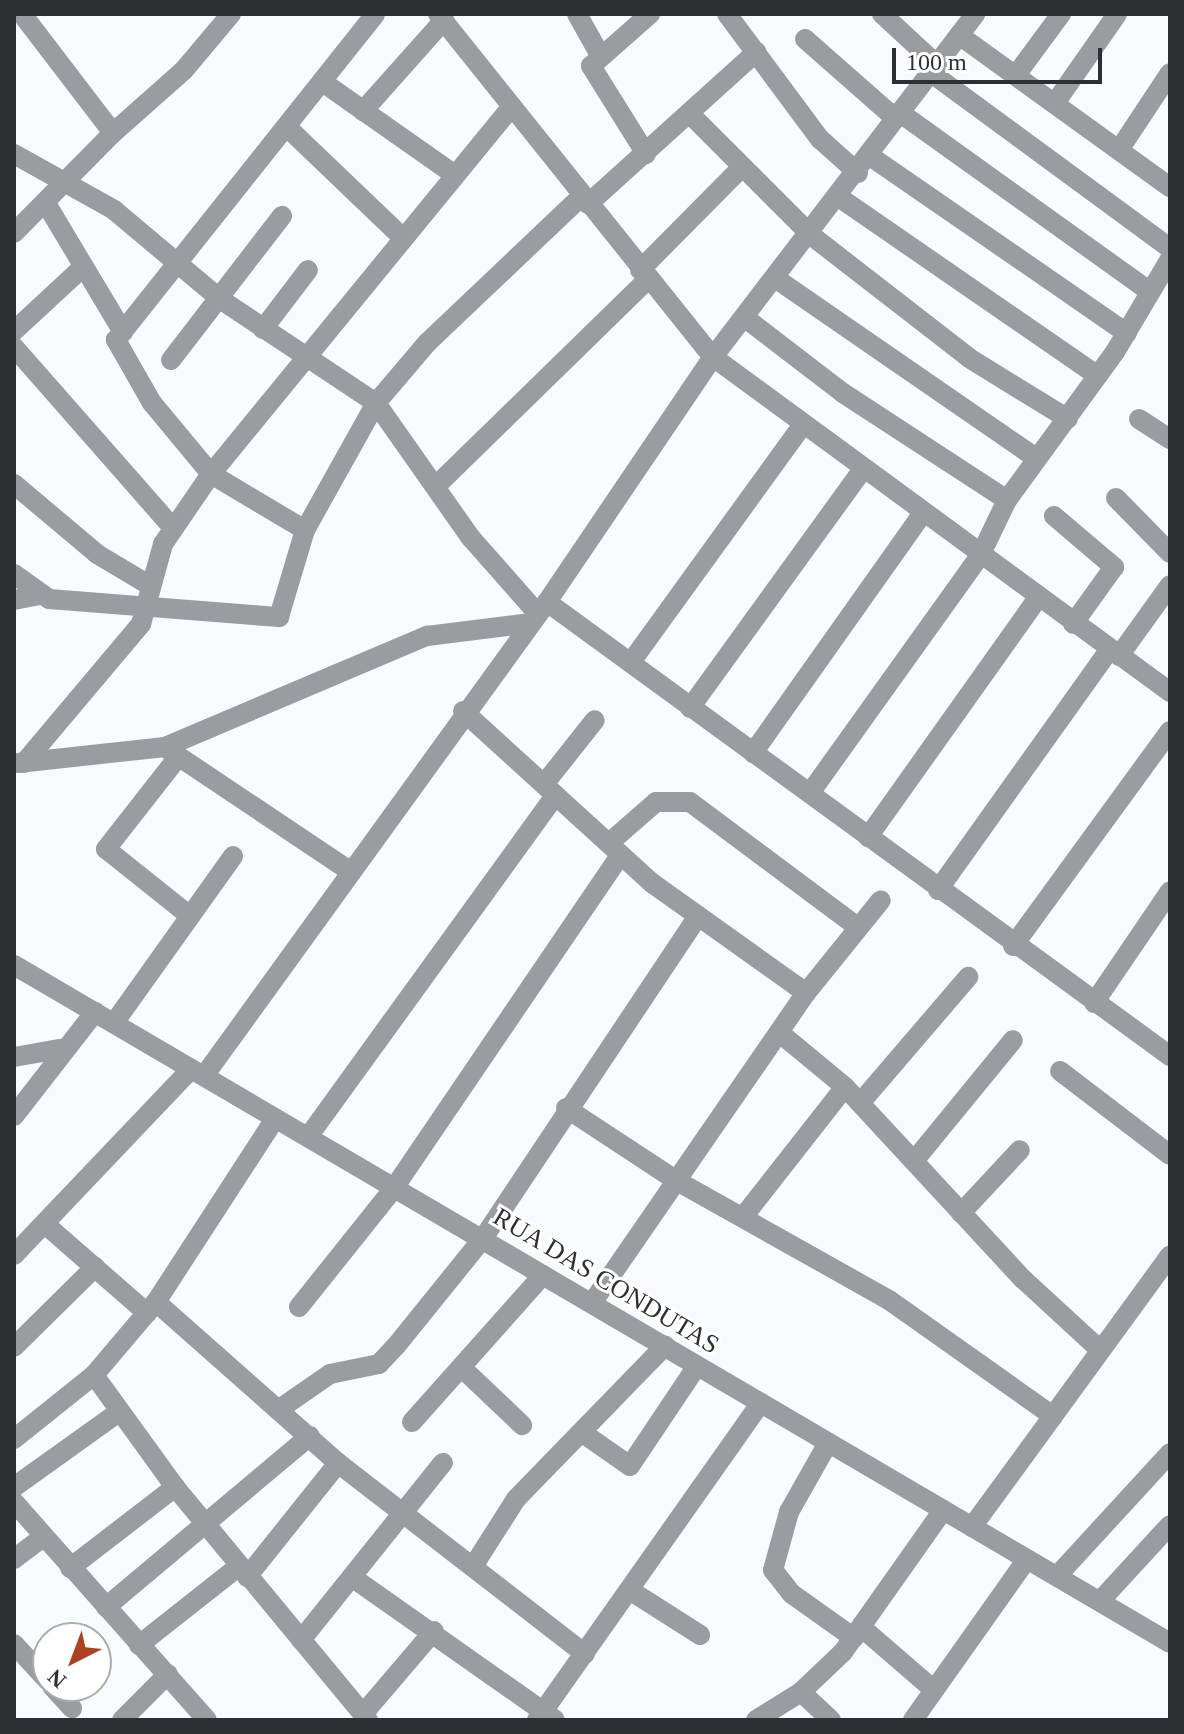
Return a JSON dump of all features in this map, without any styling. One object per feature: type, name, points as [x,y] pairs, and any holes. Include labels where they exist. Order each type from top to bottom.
[{"type":"street","points":[[22,14],[113,133]]},
{"type":"street","points":[[14,233],[66,187],[113,133],[198,56],[231,14]]},
{"type":"street","points":[[305,530],[211,474],[145,391],[116,343],[289,129],[375,14]]},
{"type":"street","points":[[577,14],[600,55]]},
{"type":"street","points":[[646,154],[591,66],[650,14]]},
{"type":"street","points":[[810,793],[981,554],[1007,500],[1127,333],[1170,258],[933,68],[882,14]]},
{"type":"street","points":[[14,1255],[198,1073],[463,711],[539,613],[713,357],[812,236],[897,115],[975,14]]},
{"type":"street","points":[[1016,75],[1061,14]]},
{"type":"street","points":[[1055,103],[1117,14]]},
{"type":"street","points":[[363,111],[441,17],[644,275],[713,357],[801,427],[1170,692]]},
{"type":"street","points":[[736,17],[756,52],[820,139],[1127,333]]},
{"type":"street","points":[[959,35],[1170,187]]},
{"type":"street","points":[[805,39],[897,115],[1150,292]]},
{"type":"street","points":[[14,600],[39,595],[147,610],[279,617],[305,530],[376,403],[427,343],[585,201],[691,115],[756,52]]},
{"type":"street","points":[[1119,150],[1170,73]]},
{"type":"street","points":[[324,83],[455,175]]},
{"type":"street","points":[[19,763],[147,610],[149,585],[173,528],[211,474],[512,106]]},
{"type":"street","points":[[691,115],[812,236],[969,358],[1068,419]]},
{"type":"street","points":[[289,129],[403,238]]},
{"type":"street","points":[[14,154],[66,187],[114,210],[220,299],[376,403],[437,485],[471,538],[539,613],[631,662],[1013,946],[1168,1050]]},
{"type":"street","points":[[437,485],[644,275],[742,167]]},
{"type":"street","points":[[840,198],[1098,376]]},
{"type":"street","points":[[47,205],[81,269],[123,332]]},
{"type":"street","points":[[171,360],[282,216]]},
{"type":"street","points":[[14,331],[81,269]]},
{"type":"street","points":[[263,329],[308,270]]},
{"type":"street","points":[[775,278],[1037,459]]},
{"type":"street","points":[[744,317],[843,393],[1007,500]]},
{"type":"street","points":[[14,347],[173,528]]},
{"type":"street","points":[[1139,419],[1170,439]]},
{"type":"street","points":[[631,662],[801,427]]},
{"type":"street","points":[[690,708],[862,470]]},
{"type":"street","points":[[14,484],[97,554],[149,585]]},
{"type":"street","points":[[1116,498],[1170,553]]},
{"type":"street","points":[[753,753],[923,513]]},
{"type":"street","points":[[1054,516],[1114,567],[1073,624]]},
{"type":"street","points":[[14,574],[39,595]]},
{"type":"street","points":[[938,890],[1114,653],[1170,585]]},
{"type":"street","points":[[868,837],[1038,598]]},
{"type":"street","points":[[19,763],[172,752],[427,636],[539,613]]},
{"type":"street","points":[[463,711],[615,850],[698,916],[806,993]]},
{"type":"street","points":[[308,1137],[551,789],[595,720]]},
{"type":"street","points":[[1013,946],[1170,731]]},
{"type":"street","points":[[172,752],[348,870]]},
{"type":"street","points":[[172,752],[106,849],[190,916]]},
{"type":"street","points":[[299,1307],[394,1188],[615,850],[656,802],[690,802],[858,927]]},
{"type":"street","points":[[114,1023],[233,856]]},
{"type":"street","points":[[1094,1003],[1170,891]]},
{"type":"street","points":[[592,1303],[781,1034],[806,993],[881,900]]},
{"type":"street","points":[[278,1410],[330,1374],[379,1364],[484,1237],[566,1108],[698,916]]},
{"type":"street","name":"RUA DAS CONDUTAS","points":[[14,965],[394,1188],[484,1237],[543,1275],[1170,1643]]},
{"type":"street","points":[[861,1102],[968,977]]},
{"type":"street","points":[[14,1116],[60,1049],[95,1012]]},
{"type":"street","points":[[781,1034],[861,1102],[961,1213],[1098,1348]]},
{"type":"street","points":[[914,1161],[1013,1040]]},
{"type":"street","points":[[14,1057],[60,1049]]},
{"type":"street","points":[[1060,1071],[1170,1155]]},
{"type":"street","points":[[743,1217],[845,1087]]},
{"type":"street","points":[[566,1108],[677,1181],[889,1300],[1053,1416]]},
{"type":"street","points":[[14,1439],[94,1375],[152,1308],[275,1119]]},
{"type":"street","points":[[961,1213],[1020,1150]]},
{"type":"street","points":[[46,1225],[310,1436],[338,1463],[403,1510],[585,1654]]},
{"type":"street","points":[[972,1527],[1098,1348],[1169,1260]]},
{"type":"street","points":[[14,1347],[95,1267]]},
{"type":"street","points":[[412,1422],[543,1275]]},
{"type":"street","points":[[474,1565],[516,1499],[584,1434],[665,1346]]},
{"type":"street","points":[[584,1434],[630,1466],[697,1366]]},
{"type":"street","points":[[462,1368],[522,1425]]},
{"type":"street","points":[[94,1375],[204,1524],[366,1717],[434,1631]]},
{"type":"street","points":[[356,1580],[434,1631],[545,1717],[585,1654],[761,1403]]},
{"type":"street","points":[[14,1487],[120,1411]]},
{"type":"street","points":[[106,1607],[310,1436]]},
{"type":"street","points":[[828,1443],[789,1512],[773,1570],[792,1594],[857,1632],[934,1690]]},
{"type":"street","points":[[1057,1576],[1170,1453]]},
{"type":"street","points":[[139,1645],[243,1572],[338,1463]]},
{"type":"street","points":[[301,1640],[356,1580],[403,1510],[443,1463]]},
{"type":"street","points":[[70,1568],[175,1487]]},
{"type":"street","points":[[14,1502],[207,1720]]},
{"type":"street","points":[[756,1720],[801,1692],[857,1632],[943,1510]]},
{"type":"street","points":[[1100,1601],[1170,1525]]},
{"type":"street","points":[[14,1559],[43,1537]]},
{"type":"street","points":[[913,1720],[1027,1559]]},
{"type":"street","points":[[631,1591],[700,1635]]},
{"type":"street","points":[[14,1644],[32,1664]]},
{"type":"street","points":[[122,1720],[168,1674]]},
{"type":"street","points":[[801,1692],[831,1720]]},
{"type":"street","points":[[67,1702],[72,1708]]}]
